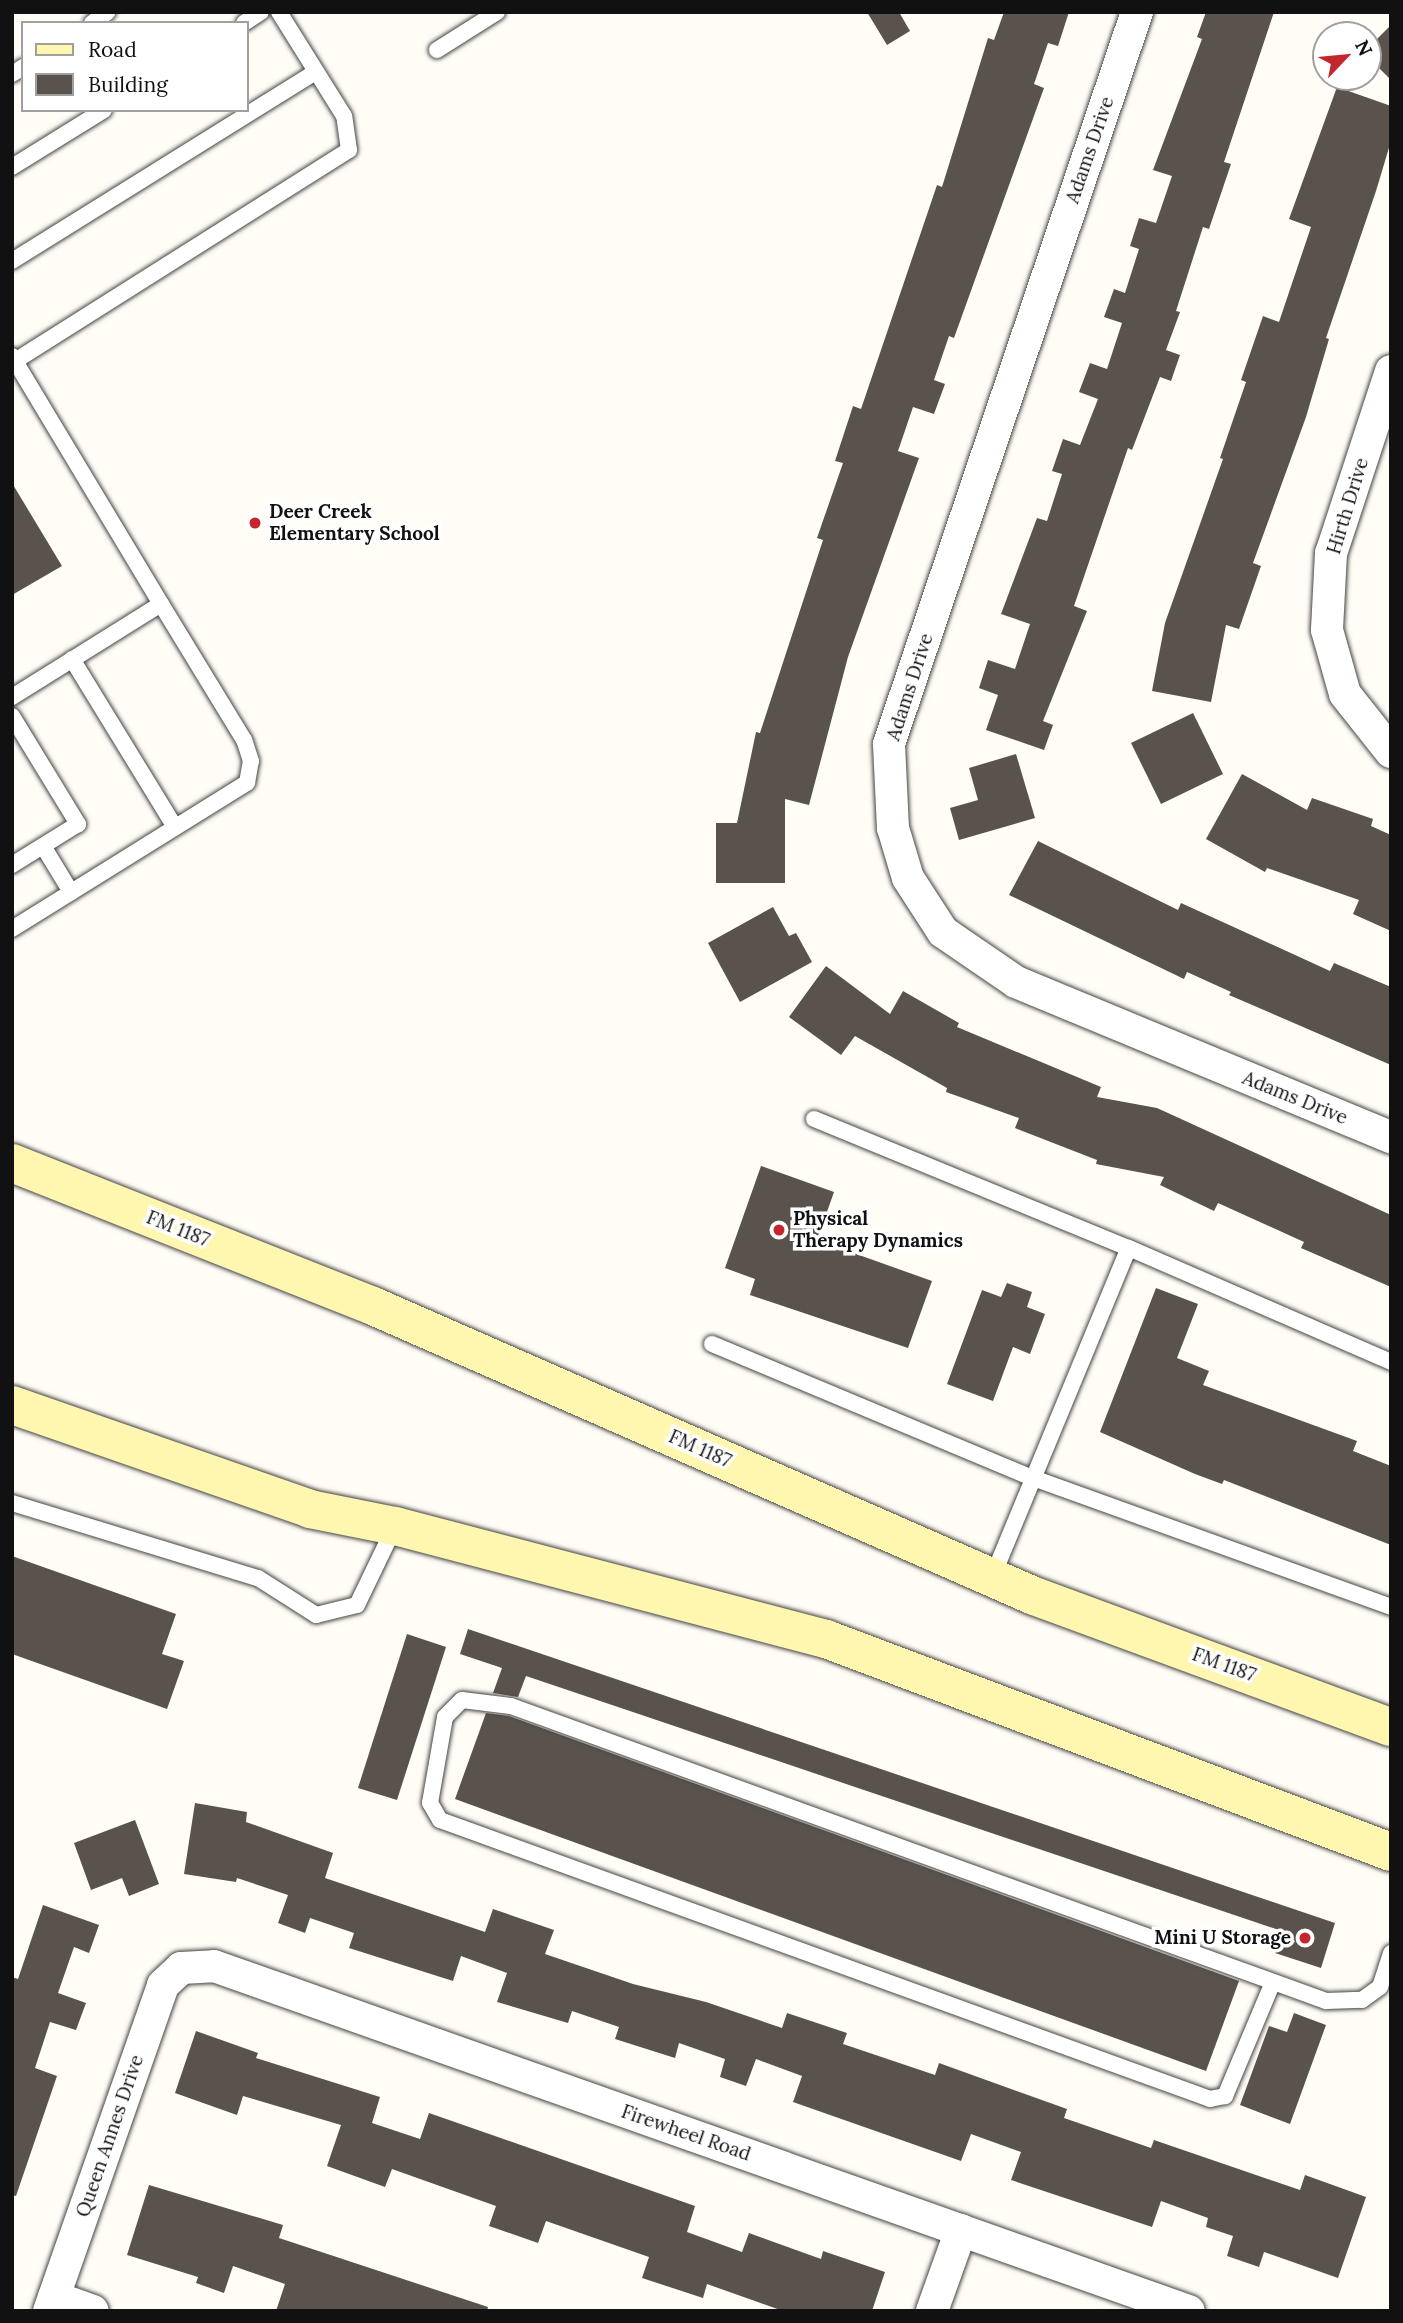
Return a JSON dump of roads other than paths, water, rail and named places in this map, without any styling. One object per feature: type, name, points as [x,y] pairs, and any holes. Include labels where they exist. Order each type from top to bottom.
[{"type":"main road","name":"FM 1187","points":[[12,1163],[373,1306],[992,1578],[1391,1727]]},
{"type":"main road","points":[[12,1405],[310,1508],[395,1526],[826,1639],[1391,1852]]},
{"type":"street","name":"Adams Drive","points":[[1137,12],[889,744],[893,828],[908,878],[943,932],[1016,982],[1391,1137]]},
{"type":"street","name":"Hirth Drive","points":[[1391,371],[1331,554],[1327,630],[1345,694],[1391,752]]},
{"type":"street","name":"Firewheel Road","points":[[181,1968],[214,1966],[1189,2311]]},
{"type":"street","name":"Queen Annes Drive","points":[[52,2304],[163,1985],[181,1968]]},
{"type":"street","points":[[932,2311],[961,2230]]},
{"type":"street","points":[[52,2304],[93,2311]]},
{"type":"lane","points":[[12,929],[247,782],[251,761],[244,740],[14,358],[349,150],[344,116],[279,12]]},
{"type":"lane","points":[[437,50],[497,12]]},
{"type":"lane","points":[[12,261],[316,72]]},
{"type":"lane","points":[[12,167],[101,112]]},
{"type":"lane","points":[[12,697],[161,604]]},
{"type":"lane","points":[[72,659],[175,827]]},
{"type":"lane","points":[[12,716],[78,824],[12,865]]},
{"type":"lane","points":[[43,846],[71,892]]},
{"type":"lane","points":[[814,1119],[1129,1248],[1391,1362]]},
{"type":"lane","points":[[992,1578],[1129,1248]]},
{"type":"lane","points":[[712,1344],[1033,1478],[1391,1607]]},
{"type":"lane","points":[[12,1503],[258,1578],[316,1615],[357,1605],[395,1526]]},
{"type":"lane","points":[[1273,1982],[1225,2096],[1210,2099],[440,1820],[430,1803],[445,1717],[462,1700],[511,1706],[1326,2001],[1362,2000],[1380,1987],[1391,1953]]},
{"type":"place","name":"Deer Creek Elementary School","points":[[255,523]]},
{"type":"place","name":"Physical Therapy Dynamics","points":[[779,1230]]},
{"type":"place","name":"Mini U Storage","points":[[1305,1938]]}]
